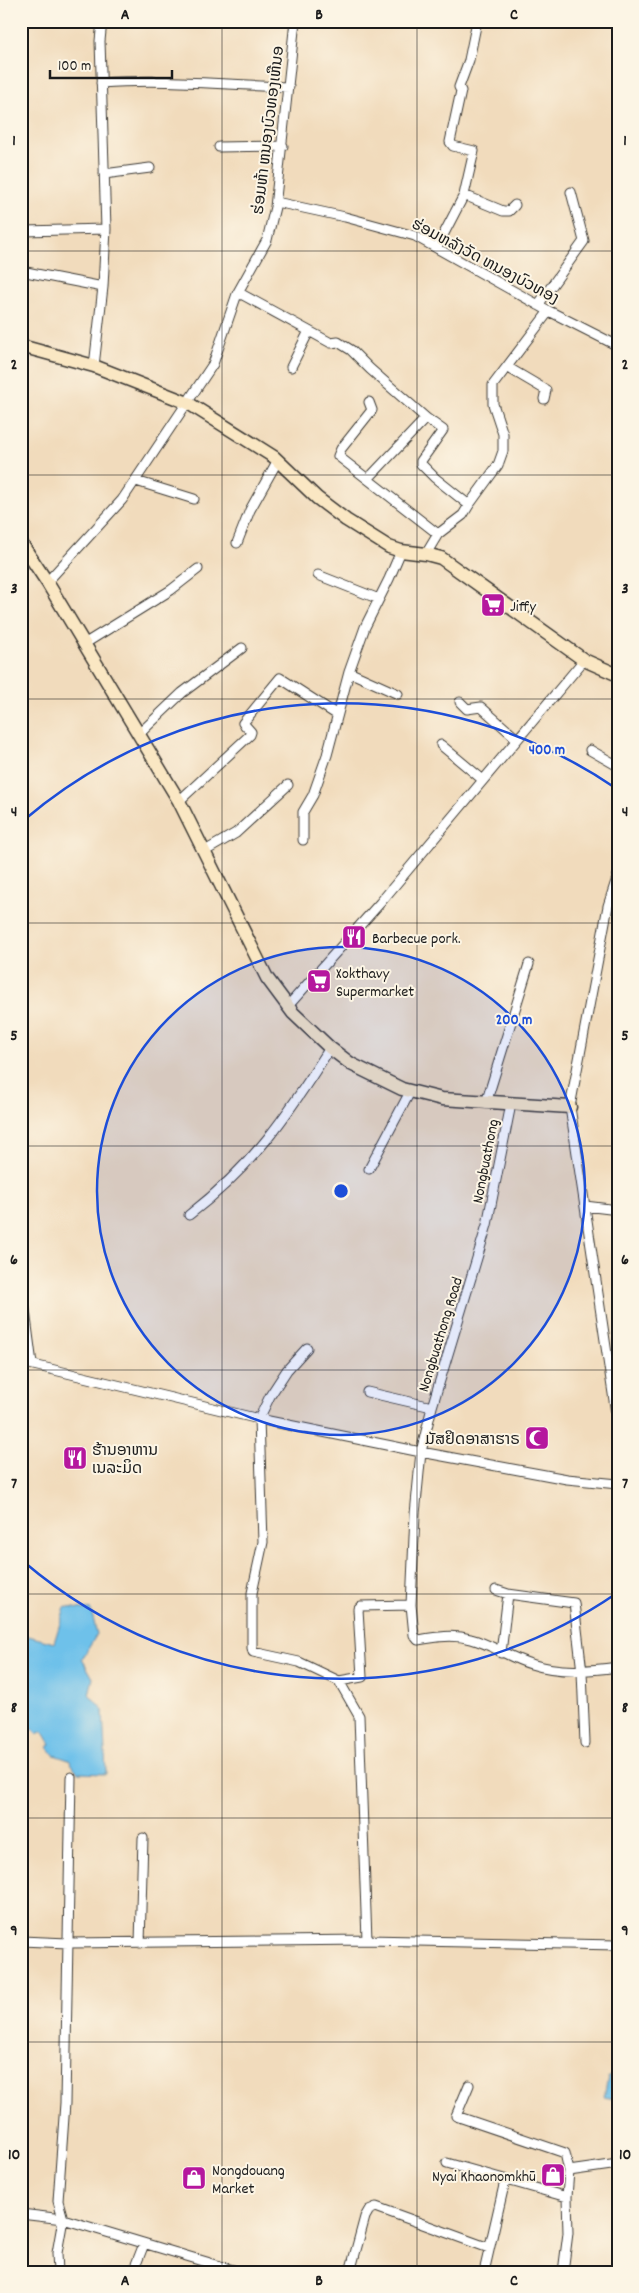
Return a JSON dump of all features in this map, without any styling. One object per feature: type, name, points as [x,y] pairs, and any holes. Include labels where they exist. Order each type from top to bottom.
[{"type":"street","points":[[94,366],[103,287],[106,229],[101,83],[102,21]]},
{"type":"street","name":"ຮ່ອມຫ້າ ຫນອງບົວທອງເຫືນອ","points":[[47,582],[122,500],[213,364],[237,294],[267,240],[276,202],[289,87],[294,21]]},
{"type":"street","points":[[437,248],[464,195],[474,151],[453,146],[450,142],[459,87],[469,60],[477,21]]},
{"type":"street","points":[[101,83],[133,80],[196,81],[289,87]]},
{"type":"street","points":[[219,147],[282,146]]},
{"type":"street","points":[[104,174],[150,168]]},
{"type":"street","points":[[538,305],[584,241],[571,192]]},
{"type":"street","points":[[464,195],[503,211],[509,211],[516,206]]},
{"type":"street","name":"ຮ່ອມຫລັງວັດ ຫນອງບົວທອງ","points":[[276,202],[382,226],[415,236],[549,311],[618,346]]},
{"type":"street","points":[[24,231],[106,229]]},
{"type":"street","points":[[21,271],[103,287]]},
{"type":"street","points":[[237,294],[243,294],[331,343],[338,342],[352,350],[370,369],[426,418],[443,430],[421,464],[435,478],[469,505]]},
{"type":"street","points":[[426,554],[438,534],[442,533],[463,515],[498,465],[503,451],[503,434],[493,404],[492,392],[494,385],[549,311]]},
{"type":"street","points":[[291,367],[309,331]]},
{"type":"street","points":[[21,346],[94,366],[188,403],[278,460],[317,498],[346,520],[389,547],[400,551],[441,558],[584,660],[618,674]]},
{"type":"street","points":[[508,367],[546,390],[544,399]]},
{"type":"street","points":[[369,402],[372,410],[338,452],[338,456],[438,534]]},
{"type":"street","points":[[368,479],[426,418]]},
{"type":"street","points":[[237,543],[250,510],[278,460]]},
{"type":"street","points":[[136,481],[194,499]]},
{"type":"street","points":[[21,543],[47,582],[179,801],[267,978],[287,1007],[330,1048],[362,1071],[410,1092],[442,1099],[570,1107]]},
{"type":"street","points":[[303,840],[303,812],[313,795],[319,779],[349,672],[365,627],[380,599],[400,551]]},
{"type":"street","points":[[84,644],[163,596],[198,569]]},
{"type":"street","points":[[318,575],[380,599]]},
{"type":"street","points":[[139,734],[182,693],[242,648]]},
{"type":"street","points":[[287,1007],[380,904],[584,660]]},
{"type":"street","points":[[349,672],[398,694]]},
{"type":"street","points":[[179,801],[250,735],[251,732],[243,723],[280,678],[336,714]]},
{"type":"street","points":[[460,702],[466,709],[481,707],[517,739]]},
{"type":"street","points":[[441,745],[483,780]]},
{"type":"street","points":[[590,750],[618,766]]},
{"type":"street","points":[[205,851],[236,833],[288,785]]},
{"type":"street","points":[[618,875],[608,906],[570,1107],[618,1428]]},
{"type":"street","points":[[486,1103],[529,964]]},
{"type":"street","points":[[189,1215],[218,1193],[263,1146],[300,1095],[330,1048]]},
{"type":"street","points":[[369,1170],[410,1092]]},
{"type":"street","name":"Nongbuathong","points":[[487,1225],[511,1104]]},
{"type":"street","points":[[585,1206],[618,1210]]},
{"type":"street","name":"Nongbuathong Road","points":[[487,1225],[432,1406],[421,1452],[415,1514],[411,1605],[416,1639],[455,1636],[472,1639],[501,1653]]},
{"type":"street","points":[[21,1280],[32,1364]]},
{"type":"street","points":[[307,1348],[287,1370],[270,1396],[259,1419],[263,1535],[258,1570],[252,1593],[253,1652],[299,1662],[339,1681],[359,1716],[367,1940]]},
{"type":"street","points":[[21,1362],[259,1419],[567,1479],[618,1484]]},
{"type":"street","points":[[367,1392],[432,1406]]},
{"type":"street","points":[[496,1590],[508,1594],[574,1603],[582,1672],[585,1743]]},
{"type":"street","points":[[508,1594],[501,1653],[532,1665],[582,1672],[618,1667]]},
{"type":"street","points":[[339,1681],[362,1677],[358,1610],[361,1606],[411,1605]]},
{"type":"street","points":[[58,2272],[57,2253],[63,2219],[58,2201],[64,2103],[70,1777]]},
{"type":"street","points":[[140,1943],[143,1838]]},
{"type":"street","points":[[21,1941],[140,1943],[367,1940],[618,1945]]},
{"type":"street","points":[[469,2085],[456,2116],[565,2153],[569,2171],[567,2197],[568,2233],[563,2272]]},
{"type":"street","points":[[447,2163],[505,2181],[567,2197]]},
{"type":"street","points":[[569,2171],[618,2164]]},
{"type":"street","points":[[484,2272],[505,2181]]},
{"type":"street","points":[[350,2272],[365,2217],[369,2210],[376,2207],[489,2248]]},
{"type":"street","points":[[21,2214],[63,2219],[221,2269],[240,2272]]},
{"type":"street","points":[[133,2272],[144,2244]]},
{"type":"water","points":[[65,1607],[91,1610],[97,1634],[82,1659],[93,1678],[89,1694],[103,1710],[106,1774],[78,1773],[69,1760],[54,1755],[48,1747],[51,1744],[43,1731],[37,1734],[31,1728],[22,1735],[25,1743],[21,1753],[21,1634],[54,1643]]},
{"type":"water","points":[[608,2077],[618,2078],[618,2100],[604,2097]]},
{"type":"place","name":"Jiffy","points":[[493,605]]},
{"type":"place","name":"Barbecue pork.","points":[[354,937]]},
{"type":"place","name":"Xokthavy Supermarket","points":[[319,981]]},
{"type":"place","name":"ມັສຢິດອາສາຮາຣ","points":[[537,1438]]},
{"type":"place","name":"ຮ້ານອາຫານ ເນລະມິດ","points":[[75,1458]]},
{"type":"place","name":"Nyai Khaonomkhū","points":[[553,2175]]},
{"type":"place","name":"Nongdouang Market","points":[[194,2178]]}]
